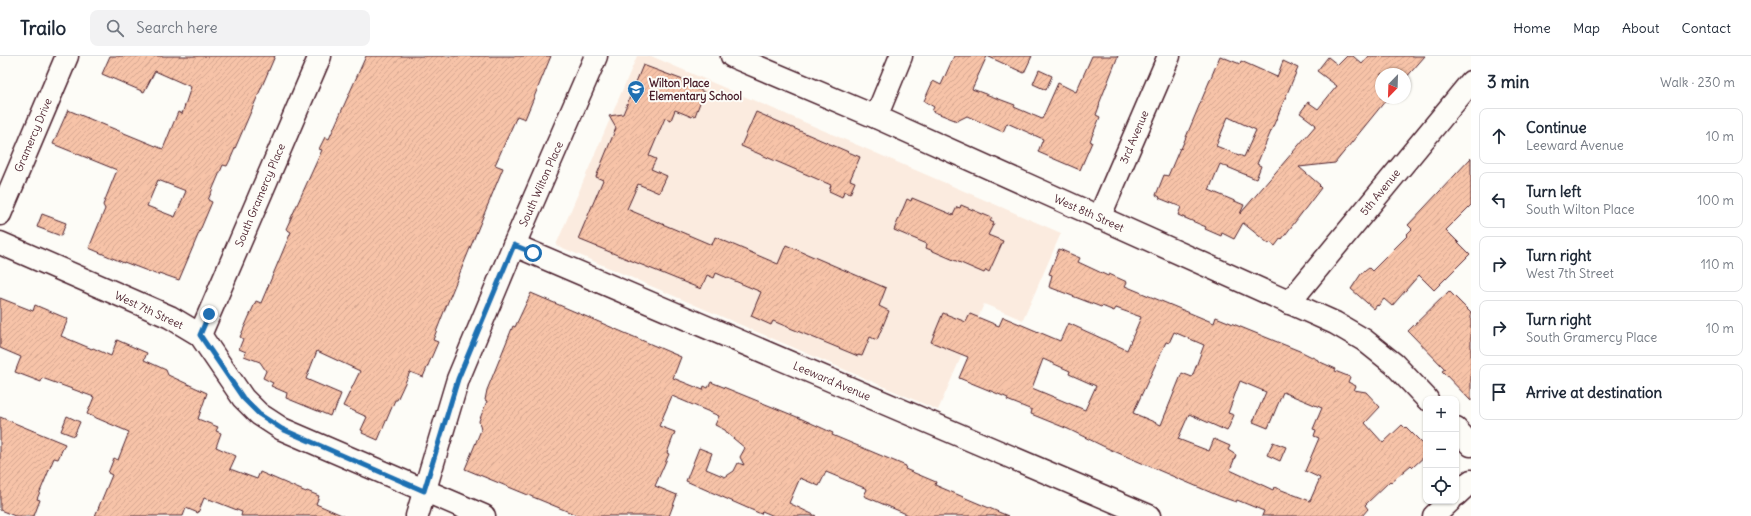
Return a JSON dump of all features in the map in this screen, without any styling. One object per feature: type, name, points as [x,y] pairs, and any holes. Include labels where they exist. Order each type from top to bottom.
[{"type":"street","name":"Gramercy Drive","points":[[0,214],[67,56]]},
{"type":"street","name":"South Gramercy Place","points":[[200,335],[320,56]]},
{"type":"street","name":"South Wilton Place","points":[[417,516],[458,379],[596,56]]},
{"type":"street","name":"West 8th Street","points":[[732,56],[876,117],[1335,323],[1364,340],[1394,364],[1424,396]]},
{"type":"street","points":[[876,117],[901,56]]},
{"type":"street","name":"3rd Avenue","points":[[1100,218],[1169,56]]},
{"type":"street","name":"5th Avenue","points":[[1289,303],[1471,82]]},
{"type":"street","name":"West 7th Street","points":[[0,244],[170,318],[200,335],[243,398],[259,414],[282,429],[484,516]]},
{"type":"street","name":"Leeward Avenue","points":[[514,245],[1149,516]]},
{"type":"street","points":[[1459,432],[1471,445]]},
{"type":"street","points":[[1459,492],[1471,481]]},
{"type":"street","points":[[1434,516],[1447,504]]},
{"type":"shaded area","points":[[637,56],[651,56],[1061,233],[1023,320],[984,304],[938,410],[556,245]]},
{"type":"building","points":[[110,56],[275,56],[230,160],[227,166],[223,165],[208,200],[212,202],[179,280],[159,273],[158,275],[124,263],[89,248],[105,209],[103,205],[117,170],[53,144],[68,110],[163,149],[178,112],[182,114],[191,87],[155,71],[144,92],[102,74]],"holes":[[[158,180],[186,191],[175,217],[147,206]]]},
{"type":"building","points":[[366,56],[551,56],[525,119],[517,116],[495,165],[503,168],[433,340],[438,342],[423,377],[410,372],[397,400],[395,400],[378,440],[362,433],[363,431],[361,430],[367,417],[343,406],[360,371],[317,351],[306,379],[341,394],[334,412],[332,411],[330,416],[286,398],[287,393],[271,386],[273,383],[263,378],[266,371],[260,362],[244,356],[246,352],[239,349],[243,339],[240,337],[256,301],[261,303],[291,232],[286,229],[322,150],[319,149],[325,137],[329,139]]},
{"type":"building","points":[[954,56],[987,56],[972,89],[1015,105],[1014,107],[1042,119],[1058,83],[1076,92],[1092,56],[1118,56],[1099,104],[1096,115],[1100,117],[1090,141],[1092,142],[1080,170],[1038,152],[1043,139],[1007,123],[1003,132],[967,116],[957,121],[932,111],[934,107],[924,101],[933,81],[941,85]]},
{"type":"building","points":[[987,56],[1032,56],[1024,73]]},
{"type":"building","points":[[1220,56],[1240,64],[1241,61],[1277,77],[1283,61],[1298,68],[1257,164],[1261,166],[1256,179],[1220,164],[1209,190],[1244,205],[1240,214],[1316,125],[1300,113],[1308,102],[1318,109],[1337,86],[1317,71],[1328,57],[1338,65],[1347,56],[1353,56],[1362,64],[1369,56],[1425,56],[1411,72],[1411,68],[1375,68],[1375,104],[1383,104],[1335,163],[1299,167],[1320,185],[1319,186],[1321,188],[1275,246],[1270,242],[1269,244],[1243,223],[1234,239],[1222,233],[1221,236],[1205,229],[1206,227],[1178,215],[1181,207],[1159,198],[1160,197],[1156,195],[1164,175],[1168,176],[1180,148],[1181,149]],"holes":[[[1228,117],[1256,130],[1244,157],[1216,146]]]},
{"type":"building","points":[[643,65],[683,80],[682,82],[704,92],[695,116],[693,115],[692,117],[675,110],[671,120],[665,118],[649,156],[656,159],[651,169],[667,176],[659,193],[638,184],[627,209],[712,245],[715,237],[778,264],[786,245],[886,288],[879,306],[889,311],[877,340],[870,337],[862,356],[858,356],[773,321],[771,325],[751,316],[761,292],[716,273],[714,278],[707,275],[701,289],[578,239],[603,180],[596,177],[616,128],[609,116],[623,114]]},
{"type":"building","points":[[1039,70],[1052,76],[1046,90],[1033,84]]},
{"type":"building","points":[[756,112],[860,157],[850,180],[855,182],[850,194],[844,191],[842,197],[829,191],[831,185],[741,146]]},
{"type":"building","points":[[1471,158],[1471,205],[1446,230],[1470,254],[1434,290],[1419,275],[1392,306],[1384,299],[1374,309],[1351,289],[1361,274],[1369,268],[1372,271],[1408,235],[1407,234],[1412,229],[1408,225]]},
{"type":"building","points":[[912,198],[953,215],[957,207],[960,208],[961,205],[992,218],[990,221],[994,223],[988,235],[1003,241],[989,272],[986,270],[984,273],[926,248],[927,244],[894,230],[907,199],[911,201]]},
{"type":"building","points":[[42,214],[66,223],[61,236],[37,227]]},
{"type":"building","points":[[1059,249],[1080,258],[1078,262],[1108,276],[1109,274],[1127,282],[1125,286],[1214,323],[1216,317],[1302,352],[1336,369],[1335,371],[1350,377],[1348,382],[1356,386],[1354,390],[1366,392],[1380,407],[1365,423],[1383,443],[1402,425],[1405,428],[1406,427],[1423,444],[1423,458],[1413,467],[1411,465],[1391,482],[1390,481],[1365,505],[1368,509],[1362,516],[1262,516],[1264,511],[1237,500],[1236,502],[1219,496],[1109,449],[1068,429],[1031,414],[1032,410],[1007,400],[1008,398],[959,378],[968,357],[931,342],[943,313],[966,322],[970,314],[999,326],[1003,317],[1060,341],[1068,323],[1127,350],[1141,317],[1116,308],[1114,311],[1102,306],[1101,307],[1049,287],[1052,275],[1049,274]],"holes":[[[1174,332],[1204,345],[1192,377],[1182,373],[1161,425],[1133,413],[1166,342],[1169,343]],[[1043,359],[1070,371],[1069,374],[1096,386],[1085,410],[1032,388]],[[1240,381],[1266,392],[1253,422],[1268,428],[1283,392],[1322,408],[1313,429],[1316,430],[1314,436],[1319,438],[1305,471],[1320,478],[1310,501],[1274,487],[1273,490],[1230,470],[1236,455],[1228,450],[1230,446],[1214,439],[1209,451],[1178,439],[1189,414],[1227,431],[1234,415],[1228,413]]]},
{"type":"building","points":[[1449,291],[1471,313],[1471,401],[1442,371],[1445,369],[1408,331]]},
{"type":"building","points":[[531,293],[681,357],[673,378],[703,390],[704,386],[708,388],[711,382],[802,419],[833,433],[832,435],[906,466],[905,469],[936,482],[935,485],[1008,516],[911,516],[864,496],[867,489],[826,472],[819,486],[800,478],[789,503],[816,516],[774,516],[762,511],[761,514],[686,481],[699,448],[712,453],[706,469],[725,477],[734,471],[738,463],[744,465],[740,457],[745,448],[725,430],[715,425],[719,416],[672,396],[659,426],[675,432],[667,453],[669,454],[655,486],[677,495],[669,516],[579,516],[465,469],[481,430],[479,421],[487,401],[485,400],[487,390],[513,326],[515,327]]},
{"type":"building","points":[[0,298],[33,311],[35,305],[68,319],[61,336],[92,349],[93,348],[111,356],[117,340],[147,353],[144,360],[166,370],[168,375],[207,393],[198,419],[218,427],[216,431],[221,433],[216,447],[236,456],[230,469],[257,479],[260,472],[306,492],[307,491],[319,496],[316,504],[344,516],[241,516],[242,512],[204,498],[198,513],[186,508],[183,516],[95,516],[112,475],[108,473],[114,458],[118,460],[129,432],[87,414],[94,397],[42,378],[41,382],[15,372],[21,357],[0,348]]},
{"type":"building","points":[[67,416],[80,422],[74,436],[61,431]]},
{"type":"building","points":[[0,417],[65,444],[58,459],[54,458],[37,499],[40,500],[34,516],[15,516],[0,510]]},
{"type":"building","points":[[1273,442],[1286,447],[1280,461],[1267,455]]},
{"type":"place","name":"Wilton Place Elementary School","points":[[636,104]]},
{"type":"route","points":[[209,314],[200,335],[243,398],[259,414],[282,429],[424,491],[458,379],[514,245],[533,253]]}]
